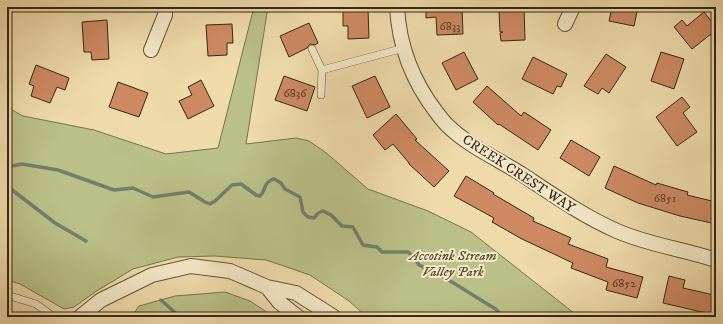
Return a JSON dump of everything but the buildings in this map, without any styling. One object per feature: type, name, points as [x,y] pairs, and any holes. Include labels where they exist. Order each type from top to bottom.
[{"type":"street","points":[[151,50],[165,15],[165,7]]},
{"type":"street","name":"CREEK CREST WAY","points":[[397,7],[398,22],[407,62],[425,97],[447,125],[470,142],[576,210],[617,231],[660,245],[716,260]]},
{"type":"street","points":[[565,24],[573,7]]},
{"type":"street","points":[[80,317],[101,300],[152,275],[191,266],[230,271],[268,286],[296,293],[334,317]]},
{"type":"street","points":[[268,286],[279,302],[298,317]]},
{"type":"lane","points":[[322,70],[404,48]]},
{"type":"lane","points":[[312,49],[322,70],[321,95]]},
{"type":"lane","points":[[7,295],[36,304],[54,317]]},
{"type":"green space","name":"Accotink Stream Valley Park","points":[[254,7],[268,7],[246,144],[296,138],[309,141],[325,152],[368,189],[428,211],[471,232],[579,317],[367,317],[349,301],[310,275],[266,260],[215,256],[178,257],[133,269],[95,292],[74,307],[64,309],[20,284],[7,280],[7,107],[23,116],[94,130],[166,154],[218,148]]},
{"type":"green space","points":[[225,292],[250,301],[274,317],[131,317],[139,306],[175,296]]},
{"type":"waterway","points":[[7,167],[22,164],[58,170],[114,190],[133,188],[153,197],[189,192],[210,204],[232,185],[241,184],[256,195],[260,196],[268,182],[274,179],[281,183],[285,189],[300,197],[303,212],[308,217],[314,218],[318,213],[323,211],[331,215],[342,226],[353,227],[363,245],[377,247],[382,252],[408,252],[413,256],[419,265],[439,274],[497,310],[502,317]]},
{"type":"waterway","points":[[7,186],[55,223],[86,241]]},
{"type":"waterway","points":[[161,300],[180,317]]}]
